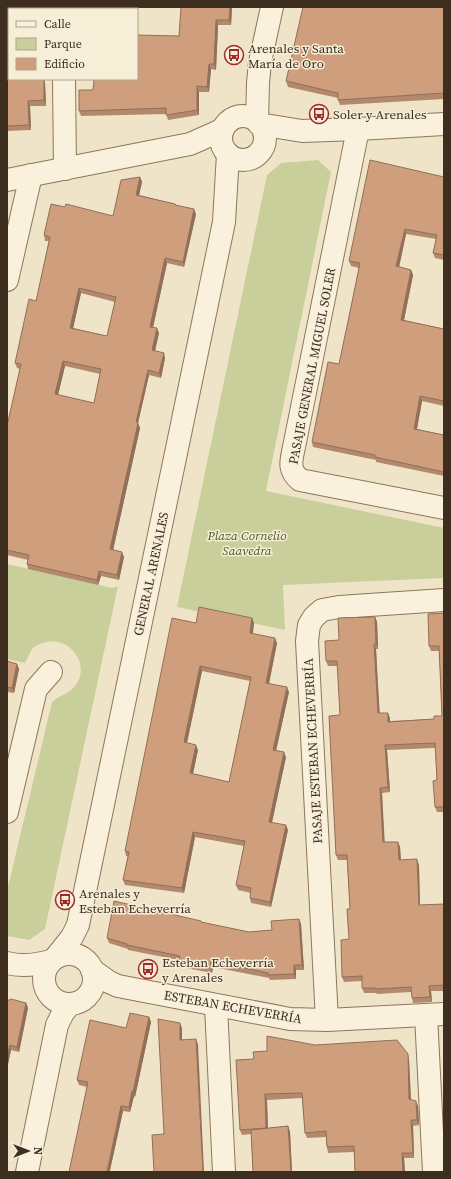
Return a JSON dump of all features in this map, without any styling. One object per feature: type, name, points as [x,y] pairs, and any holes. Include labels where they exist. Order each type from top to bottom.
[{"type":"street","name":"GENERAL ARENALES","points":[[89,965],[80,945],[78,925],[224,222],[242,179],[254,157],[263,147],[263,129],[258,122],[258,83],[260,62],[272,7]]},
{"type":"street","name":"GENERAL ARENALES","points":[[224,222],[225,138],[260,62]]},
{"type":"street","points":[[64,80],[65,169]]},
{"type":"street","points":[[302,131],[275,140],[254,157],[246,160],[233,158],[225,138],[233,118],[239,116],[252,118],[258,122],[302,131],[444,124]]},
{"type":"street","name":"PASAJE GENERAL MIGUEL SOLER","points":[[358,129],[291,467],[293,474],[300,480],[444,508]]},
{"type":"street","points":[[7,180],[190,144],[204,144],[225,138]]},
{"type":"street","points":[[7,280],[31,176]]},
{"type":"street","name":"PASAJE ESTEBAN ECHEVERRÍA","points":[[327,1020],[307,641],[309,625],[314,617],[322,610],[339,607],[444,600]]},
{"type":"street","points":[[7,812],[36,689],[51,672]]},
{"type":"street","name":"GENERAL ARENALES","points":[[53,959],[69,941],[78,925]]},
{"type":"street","points":[[63,954],[79,956],[89,965],[94,977],[93,985],[86,998],[79,1002],[62,1004],[54,1000],[27,971],[12,964],[31,965],[53,959],[63,954]]},
{"type":"street","points":[[53,959],[47,967],[43,979],[46,990],[52,1000],[57,1025]]},
{"type":"street","name":"ESTEBAN ECHEVERRÍA","points":[[89,965],[109,982],[118,986],[290,1019],[327,1020],[435,1015]]},
{"type":"street","name":"ESTEBAN ECHEVERRÍA","points":[[90,992],[118,986]]},
{"type":"street","points":[[27,1172],[57,1025],[63,1013],[70,1004]]},
{"type":"street","points":[[216,1006],[224,1172]]},
{"type":"street","points":[[434,1172],[435,1015]]},
{"type":"green space","name":"Plaza Cornelio Saavedra","points":[[318,160],[331,172],[266,491],[444,528],[444,578],[283,585],[285,630],[177,607],[267,175],[281,163]]},
{"type":"green space","points":[[7,564],[112,588],[118,586],[45,929],[29,940],[7,936],[7,891],[52,702],[75,686],[80,677],[81,668],[79,659],[74,652],[59,642],[50,641],[34,647],[25,663],[7,659]]},
{"type":"building","points":[[7,7],[11,7],[8,8],[8,80],[44,80],[44,100],[28,101],[29,125],[7,126]]},
{"type":"building","points":[[96,7],[133,7],[133,8]]},
{"type":"building","points":[[181,7],[230,7],[229,20],[216,20],[214,64],[209,64],[207,87],[197,86],[197,110],[166,115],[166,108],[79,111],[79,90],[93,90],[94,80],[138,80],[138,35],[179,36]]},
{"type":"building","points":[[303,7],[444,7],[444,93],[338,100],[338,93],[286,81]]},
{"type":"building","points":[[370,160],[444,177],[444,255],[433,253],[437,235],[405,229],[396,266],[411,270],[401,320],[444,329],[444,401],[420,396],[414,429],[444,435],[444,472],[375,457],[375,455],[312,442],[328,362],[339,364],[351,307],[360,263],[349,261]]},
{"type":"building","points":[[140,177],[136,195],[194,209],[183,262],[165,258],[150,327],[157,328],[152,350],[164,353],[159,373],[148,370],[136,422],[138,423],[110,549],[122,552],[117,575],[99,571],[97,580],[27,564],[29,555],[7,550],[7,426],[21,364],[15,363],[29,299],[36,301],[50,237],[44,235],[51,204],[65,207],[66,204],[113,216],[121,180]],"holes":[[[79,288],[116,297],[107,336],[70,328]],[[63,361],[101,369],[94,403],[55,394]]]},
{"type":"building","points":[[199,607],[252,618],[250,633],[275,638],[266,683],[287,687],[273,750],[284,752],[269,822],[286,825],[270,902],[250,898],[251,888],[236,885],[245,841],[193,832],[182,888],[123,880],[129,852],[125,851],[172,618],[196,623]],"holes":[[[200,666],[251,677],[229,782],[190,773],[196,745],[184,742]]]},
{"type":"building","points":[[444,613],[444,807],[435,807],[433,781],[437,780],[435,743],[385,745],[388,787],[380,788],[383,842],[398,842],[399,860],[417,859],[419,905],[444,904],[444,985],[429,986],[430,997],[412,998],[411,987],[375,989],[362,988],[362,976],[342,977],[341,940],[349,939],[347,909],[350,909],[347,855],[336,855],[329,716],[340,715],[337,661],[326,661],[325,641],[339,640],[338,618],[375,617],[376,644],[374,644],[378,713],[388,713],[388,722],[434,719],[434,716],[442,716],[439,646],[429,646],[428,614]]},
{"type":"building","points":[[7,661],[17,664],[12,688],[7,687]]},
{"type":"building","points":[[114,901],[249,932],[272,930],[271,921],[299,919],[302,965],[294,965],[294,974],[268,975],[268,973],[211,961],[210,968],[179,962],[180,956],[127,945],[107,938]]},
{"type":"building","points":[[11,999],[26,1003],[17,1047],[10,1045],[7,1056],[7,1001]]},
{"type":"building","points":[[130,1013],[149,1017],[129,1107],[121,1106],[107,1172],[69,1172],[88,1082],[77,1080],[90,1020],[126,1028]]},
{"type":"building","points":[[158,1019],[180,1023],[180,1040],[196,1039],[203,1172],[154,1172],[152,1135],[164,1134]]},
{"type":"building","points":[[267,1036],[315,1045],[397,1040],[408,1054],[409,1099],[416,1101],[417,1120],[411,1120],[413,1153],[402,1153],[403,1172],[355,1172],[354,1146],[327,1147],[326,1131],[305,1133],[302,1093],[265,1094],[266,1128],[240,1130],[236,1060],[254,1059],[253,1052],[267,1051]]},
{"type":"building","points":[[288,1126],[291,1172],[253,1172],[251,1130]]},
{"type":"place","name":"Arenales y Santa María de Oro","points":[[234,55]]},
{"type":"place","name":"Soler y Arenales","points":[[319,114]]},
{"type":"place","name":"Arenales y Esteban Echeverría","points":[[65,900]]},
{"type":"place","name":"Esteban Echeverría y Arenales","points":[[148,969]]}]
